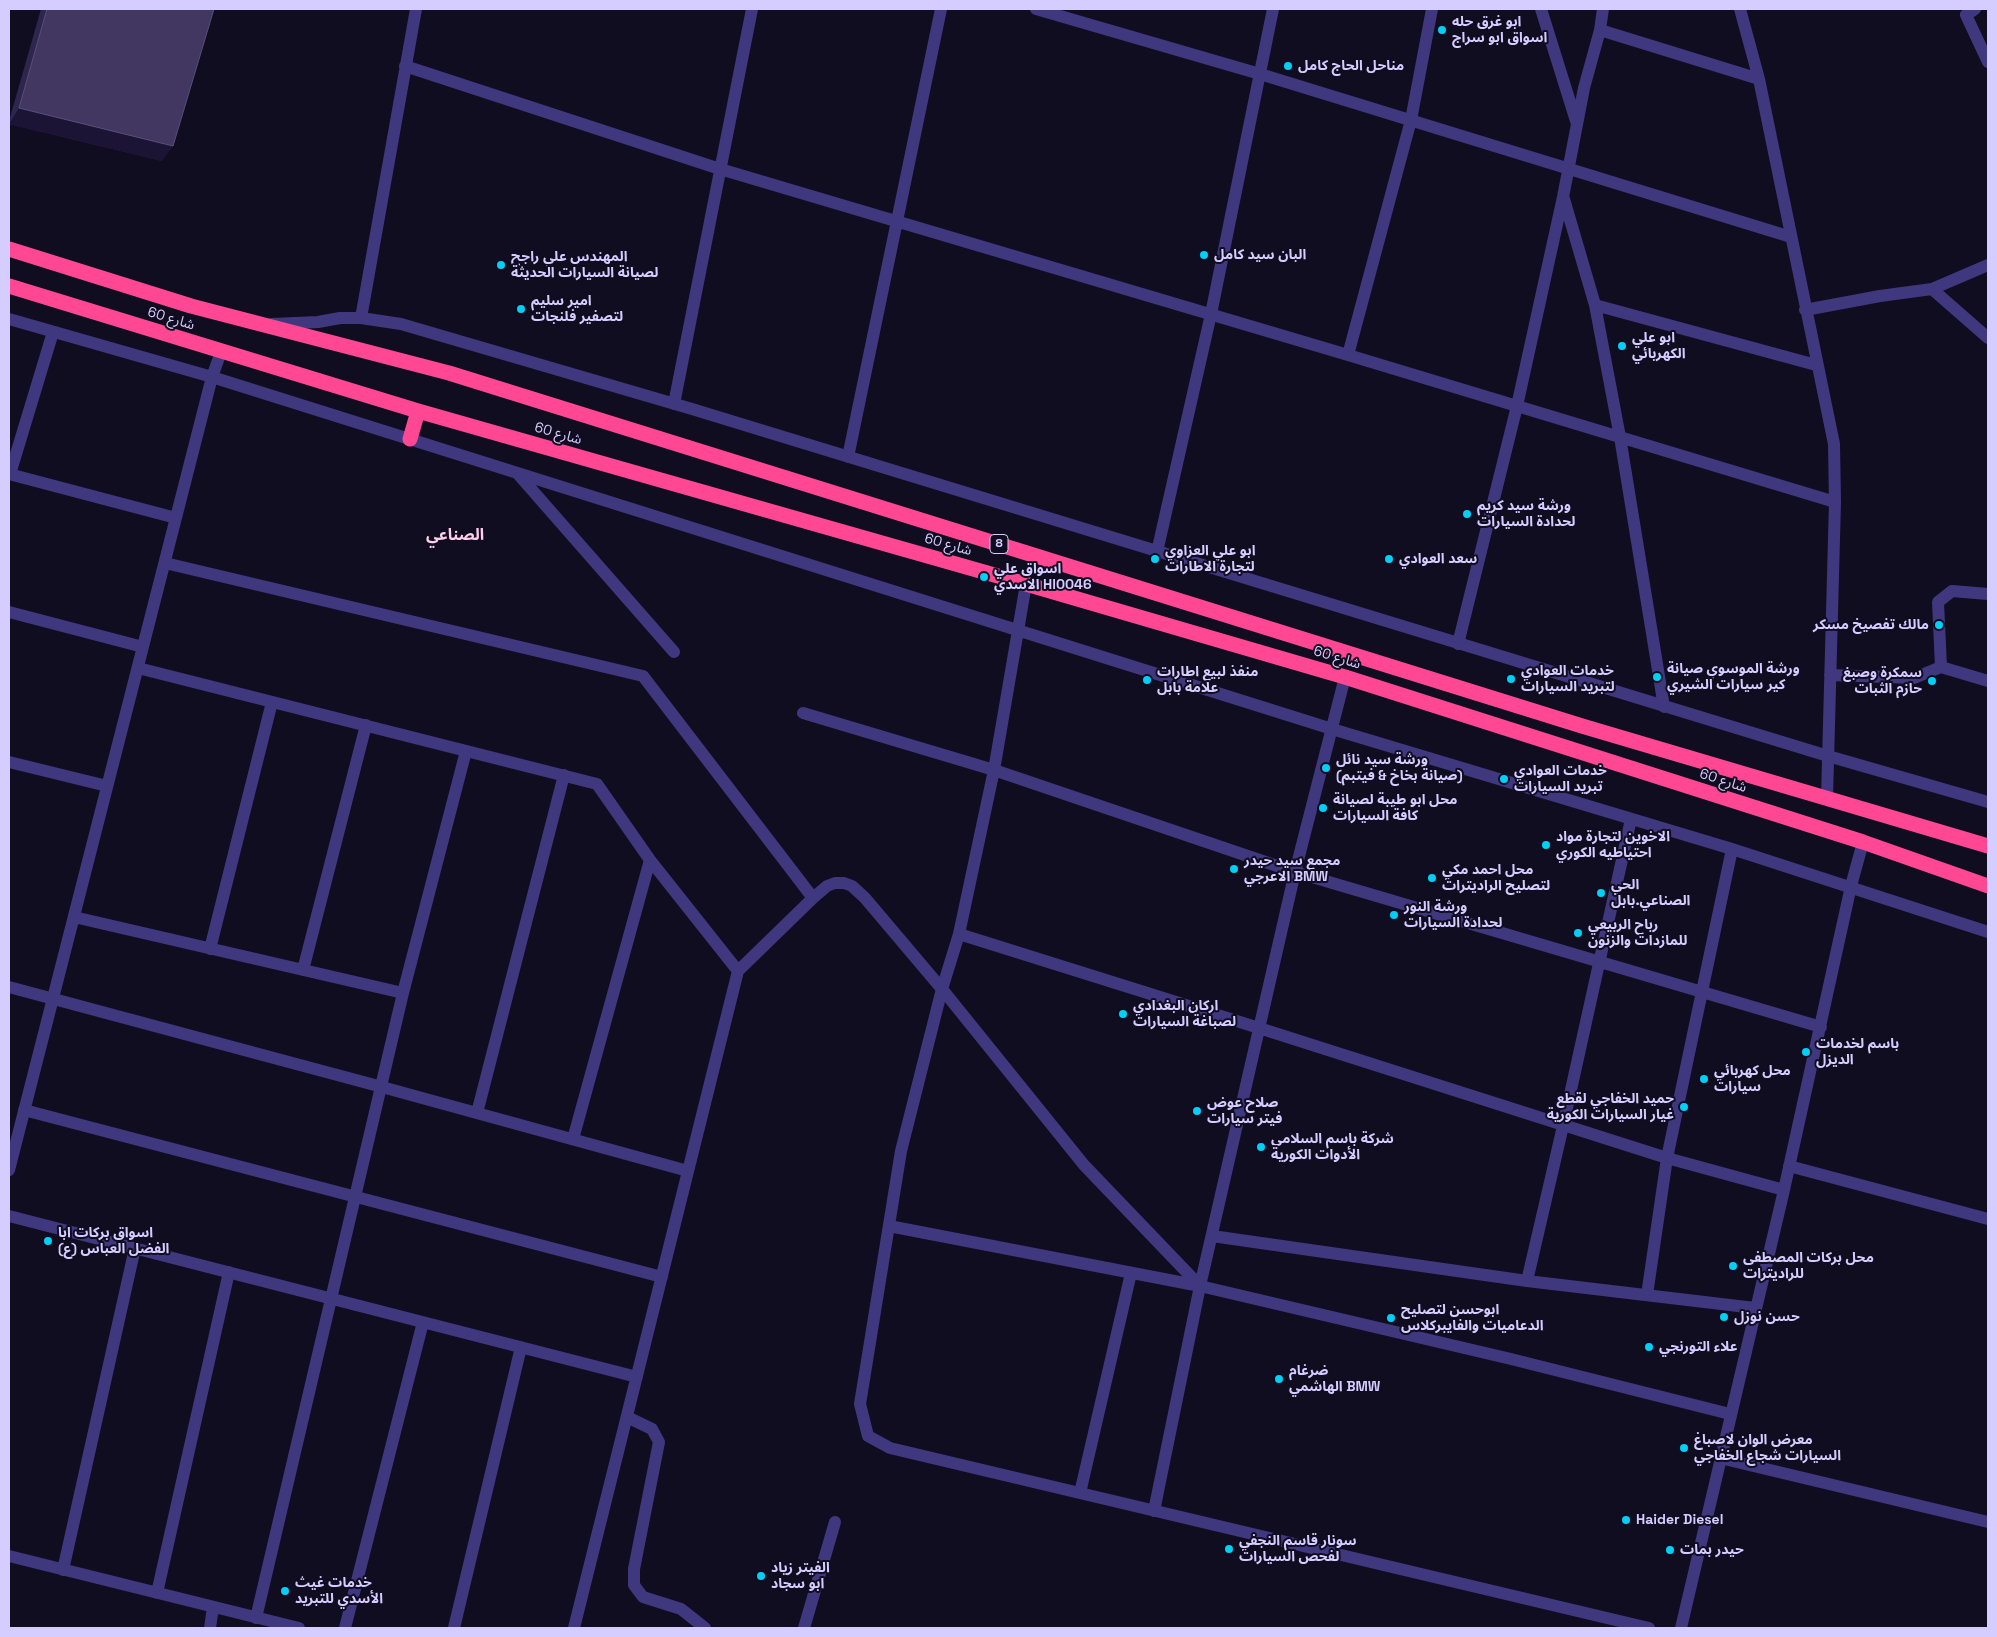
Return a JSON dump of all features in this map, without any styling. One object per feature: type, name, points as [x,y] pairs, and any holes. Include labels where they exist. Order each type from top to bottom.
[{"type":"highway","name":"شارع 60","points":[[9,249],[191,306],[449,373],[1572,723],[1988,846]]},
{"type":"highway","name":"شارع 60","points":[[9,286],[418,411],[1345,677],[1863,842],[1988,886]]},
{"type":"highway","points":[[410,439],[418,411]]},
{"type":"street","points":[[362,318],[416,9]]},
{"type":"street","points":[[674,404],[752,9]]},
{"type":"street","points":[[848,457],[941,9]]},
{"type":"street","points":[[1036,9],[1260,74],[1791,237]]},
{"type":"street","points":[[1157,552],[1211,314],[1273,9]]},
{"type":"street","points":[[1348,355],[1411,120],[1432,9]]},
{"type":"street","points":[[1541,9],[1577,124]]},
{"type":"street","points":[[1458,644],[1517,406],[1577,124],[1600,30],[1603,9]]},
{"type":"street","points":[[1740,9],[1759,79],[1816,365],[1834,444],[1836,502],[1827,798]]},
{"type":"street","points":[[1975,9],[1966,15],[1988,62]]},
{"type":"street","points":[[1600,30],[1759,79]]},
{"type":"street","points":[[405,66],[720,169],[1836,502]]},
{"type":"street","points":[[1563,197],[1595,305],[1620,437],[1664,707]]},
{"type":"street","points":[[1805,310],[1880,296],[1932,289],[1988,265]]},
{"type":"street","points":[[1932,289],[1988,338]]},
{"type":"street","points":[[1595,305],[1816,365]]},
{"type":"street","points":[[254,323],[293,324],[362,318],[401,324],[674,404],[1664,707],[1988,802]]},
{"type":"street","points":[[9,319],[212,377],[1332,729],[1732,848],[1988,932]]},
{"type":"street","points":[[53,332],[9,474],[176,518]]},
{"type":"street","points":[[9,1170],[11,1150],[24,1110],[212,377],[221,352]]},
{"type":"street","points":[[518,474],[674,652]]},
{"type":"street","points":[[165,563],[643,676],[813,898]]},
{"type":"street","points":[[1026,584],[1016,630],[994,770],[959,934],[942,989],[901,1151],[860,1404],[868,1436],[890,1448],[1649,1628]]},
{"type":"street","points":[[1940,667],[1938,602],[1952,591],[1988,594]]},
{"type":"street","points":[[9,612],[143,647]]},
{"type":"street","points":[[1830,675],[1914,678],[1940,667],[1988,681]]},
{"type":"street","points":[[138,668],[598,784],[650,860],[738,971]]},
{"type":"street","points":[[1154,1511],[1200,1286],[1295,872],[1345,677]]},
{"type":"street","points":[[210,949],[272,702]]},
{"type":"street","points":[[803,713],[994,770],[1295,872],[1821,1027]]},
{"type":"street","points":[[303,970],[366,725]]},
{"type":"street","points":[[256,1618],[403,993],[466,751]]},
{"type":"street","points":[[9,762],[108,786]]},
{"type":"street","points":[[477,1113],[564,775]]},
{"type":"street","points":[[1527,1281],[1564,1126],[1631,819]]},
{"type":"street","points":[[1680,1628],[1784,1190],[1851,886],[1863,842]]},
{"type":"street","points":[[1647,1295],[1667,1158],[1732,848]]},
{"type":"street","points":[[573,1139],[650,860]]},
{"type":"street","points":[[574,1628],[738,971],[827,886],[835,883],[852,886],[865,898],[942,989],[1084,1166],[1200,1286]]},
{"type":"street","points":[[74,917],[403,993]]},
{"type":"street","points":[[959,934],[1667,1158],[1784,1190]]},
{"type":"street","points":[[9,987],[688,1171]]},
{"type":"street","points":[[24,1110],[662,1277]]},
{"type":"street","points":[[1789,1166],[1988,1219]]},
{"type":"street","points":[[9,1216],[637,1377]]},
{"type":"street","points":[[889,1226],[1200,1286],[1511,1359],[1730,1414]]},
{"type":"street","points":[[1212,1236],[1527,1281],[1756,1308]]},
{"type":"street","points":[[63,1570],[135,1248]]},
{"type":"street","points":[[157,1593],[229,1272]]},
{"type":"street","points":[[1080,1493],[1131,1273]]},
{"type":"street","points":[[345,1628],[423,1322]]},
{"type":"street","points":[[454,1628],[521,1347]]},
{"type":"street","points":[[627,1417],[652,1430],[659,1442],[634,1569],[634,1585],[644,1597],[681,1610],[705,1628]]},
{"type":"street","points":[[1720,1458],[1988,1522]]},
{"type":"street","points":[[804,1628],[835,1522]]},
{"type":"street","points":[[9,1556],[299,1628]]},
{"type":"street","points":[[210,1628],[213,1607]]},
{"type":"building","points":[[47,9],[214,9],[173,146],[19,108]]},
{"type":"place","name":"ابو غرق حله اسواق ابو سراج","points":[[1442,30]]},
{"type":"place","name":"مناحل الحاج كامل","points":[[1288,66]]},
{"type":"place","name":"البان سيد كامل","points":[[1204,255]]},
{"type":"place","name":"المهندس علي راجح لصيانة السيارات الحديثة","points":[[501,265]]},
{"type":"place","name":"امير سليم لتصفير فلنجات","points":[[521,309]]},
{"type":"place","name":"ابو علي الكهربائي","points":[[1622,346]]},
{"type":"place","name":"ورشة سيد كريم لحدادة السيارات","points":[[1467,514]]},
{"type":"place","name":"ابو علي العزاوي لتجارة الاطارات","points":[[1155,559]]},
{"type":"place","name":"سعد العوادي","points":[[1389,559]]},
{"type":"place","name":"اسواق علي الاسدي Hl0046","points":[[984,577]]},
{"type":"place","name":"مالك تفصيخ مسكر","points":[[1939,625]]},
{"type":"place","name":"ورشة الموسوي صيانة كير سيارات الشيري","points":[[1657,677]]},
{"type":"place","name":"خدمات العوادي لتبريد السيارات","points":[[1511,679]]},
{"type":"place","name":"منفذ لبيع اطارات علامة بابل","points":[[1147,680]]},
{"type":"place","name":"سمكرة وصبغ حازم الثبات","points":[[1932,681]]},
{"type":"place","name":"ورشة سيد نائل (صيانة بخاخ & فيتبم)","points":[[1326,768]]},
{"type":"place","name":"خدمات العوادي تبريد السيارات","points":[[1504,779]]},
{"type":"place","name":"محل ابو طيبة لصيانة كافة السيارات","points":[[1323,808]]},
{"type":"place","name":"الاخوين لتجارة مواد احتياطيه الكوري","points":[[1546,845]]},
{"type":"place","name":"مجمع سيد حيدر الاعرجي BMW","points":[[1234,869]]},
{"type":"place","name":"محل احمد مكي لتصليح الراديترات","points":[[1432,878]]},
{"type":"place","name":"الحي الصناعي.بابل","points":[[1601,893]]},
{"type":"place","name":"ورشة النور لحدادة السيارات","points":[[1394,915]]},
{"type":"place","name":"رباح الربيعي للمازدات والزنون","points":[[1578,933]]},
{"type":"place","name":"اركان البغدادي لصباغة السيارات","points":[[1123,1014]]},
{"type":"place","name":"باسم لخدمات الديزل","points":[[1806,1052]]},
{"type":"place","name":"محل كهربائي سيارات","points":[[1704,1079]]},
{"type":"place","name":"حميد الخفاجي لقطع غيار السيارات الكورية","points":[[1684,1107]]},
{"type":"place","name":"صلاح عوض فيتر سيارات","points":[[1197,1111]]},
{"type":"place","name":"شركة باسم السلامي الأدوات الكورية","points":[[1261,1147]]},
{"type":"place","name":"اسواق بركات ابا الفضل العباس (ع)","points":[[48,1241]]},
{"type":"place","name":"محل بركات المصطفى للراديترات","points":[[1733,1266]]},
{"type":"place","name":"حسن نوزل","points":[[1724,1317]]},
{"type":"place","name":"ابوحسن لتصليح الدعاميات والفايبركلاس","points":[[1391,1318]]},
{"type":"place","name":"علاء التورنجي","points":[[1649,1347]]},
{"type":"place","name":"ضرغام الهاشمي BMW","points":[[1279,1379]]},
{"type":"place","name":"معرض الوان لاصباغ السيارات شجاع الخفاجي","points":[[1684,1448]]},
{"type":"place","name":"Haider Diesel","points":[[1626,1520]]},
{"type":"place","name":"سونار قاسم النجفي لفحص السيارات","points":[[1229,1549]]},
{"type":"place","name":"حيدر بمات","points":[[1670,1550]]},
{"type":"place","name":"الفيتر زياد ابو سجاد","points":[[761,1576]]},
{"type":"place","name":"خدمات غيث الأسدي للتبريد","points":[[285,1591]]},
{"type":"district","name":"الصناعي","points":[[455,536]]}]
